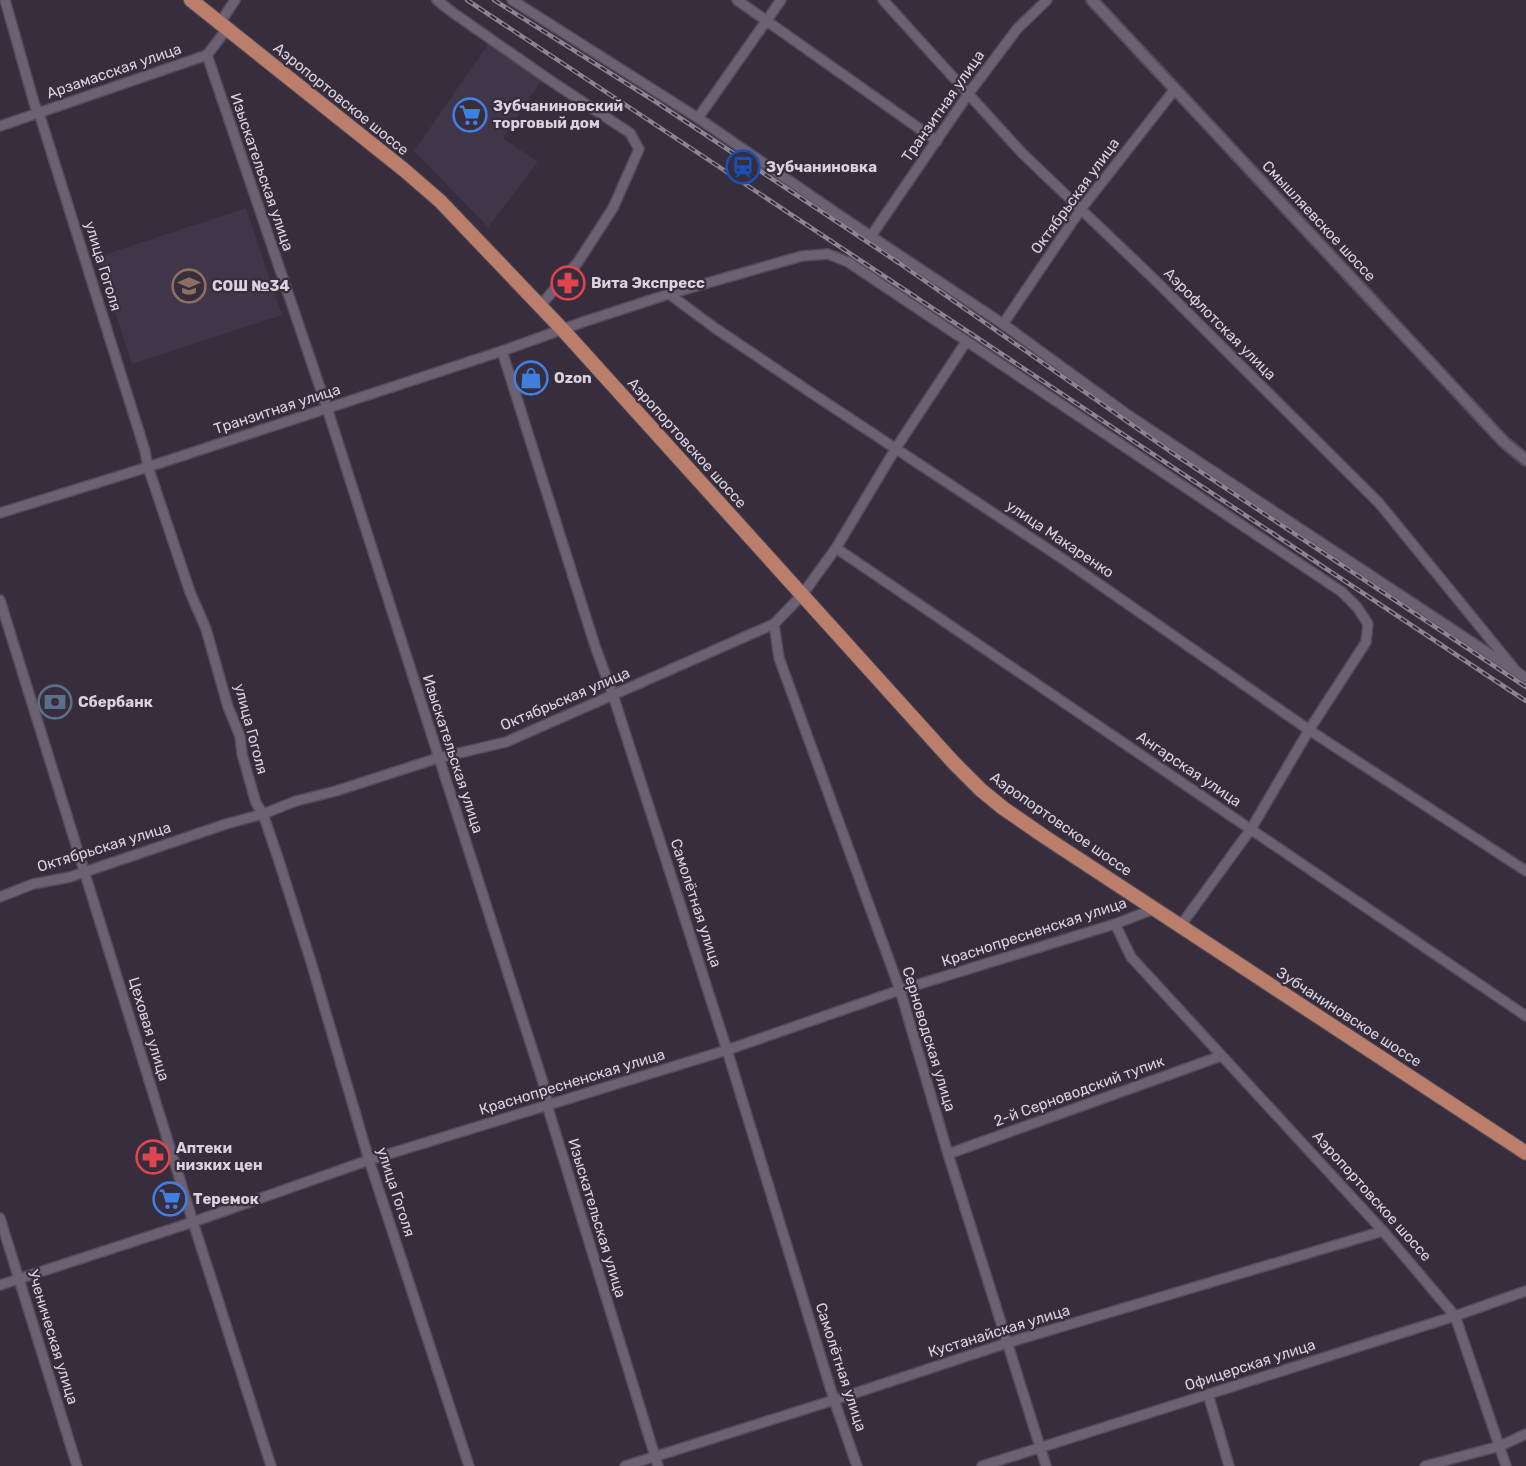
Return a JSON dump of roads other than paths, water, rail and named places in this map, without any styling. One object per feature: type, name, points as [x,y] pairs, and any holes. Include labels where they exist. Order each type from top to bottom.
[{"type":"main road","name":"Аэропортовское шоссе","points":[[191,0],[440,201],[563,330],[953,762],[981,790],[1045,837],[1154,909]]},
{"type":"main road","name":"Зубчаниновское шоссе","points":[[1154,909],[1526,1153]]},
{"type":"street","name":"улица Гоголя","points":[[5,0],[35,106],[148,466],[190,592],[206,629],[228,706],[240,736],[242,754],[256,803],[263,814],[278,858],[369,1160],[469,1466]]},
{"type":"street","points":[[207,55],[224,26],[235,0]]},
{"type":"street","points":[[437,0],[539,73],[630,133],[639,149],[613,208],[578,262],[540,306]]},
{"type":"street","points":[[512,0],[698,118],[1004,324],[1128,415],[1517,672]]},
{"type":"street","points":[[737,0],[937,141]]},
{"type":"street","points":[[698,118],[781,0]]},
{"type":"street","name":"Аэрофлотская улица","points":[[883,0],[1022,153],[1156,281],[1379,503],[1517,672],[1526,678]]},
{"type":"street","name":"Транзитная улица","points":[[871,236],[969,93],[1017,29],[1047,0]]},
{"type":"street","name":"Смышляевское шоссе","points":[[1092,0],[1504,442],[1526,460]]},
{"type":"street","name":"Арзамасская улица","points":[[0,126],[207,55]]},
{"type":"street","name":"Изыскательская улица","points":[[207,55],[327,408],[546,1092],[547,1105],[656,1461]]},
{"type":"street","name":"Октябрьская улица","points":[[1004,324],[1081,209],[1175,89]]},
{"type":"street","points":[[563,330],[669,294],[802,256],[828,254],[848,262],[1342,592],[1357,607],[1368,624],[1366,642],[1309,729],[1251,829],[1181,925]]},
{"type":"street","name":"улица Макаренко","points":[[669,294],[715,328],[1063,559],[1309,729],[1526,872]]},
{"type":"street","name":"Транзитная улица","points":[[0,513],[563,330]]},
{"type":"street","name":"Октябрьская улица","points":[[0,897],[33,884],[70,877],[226,824],[263,814],[296,801],[336,791],[438,758],[506,742],[774,624],[802,595],[836,548],[896,448],[966,342]]},
{"type":"street","name":"Самолётная улица","points":[[502,351],[595,646],[613,695],[727,1050],[834,1400],[857,1466]]},
{"type":"street","name":"Ангарская улица","points":[[836,548],[1526,1016]]},
{"type":"street","name":"Цеховая улица","points":[[0,600],[271,1466]]},
{"type":"street","name":"Серноводская улица","points":[[774,624],[779,658],[900,990],[948,1154],[1046,1466]]},
{"type":"street","name":"Краснопресненская улица","points":[[0,1285],[193,1222],[369,1160],[727,1050],[900,990],[1115,924],[1154,909]]},
{"type":"street","name":"Аэропортовское шоссе","points":[[1115,924],[1131,957],[1383,1231],[1455,1316],[1506,1466]]},
{"type":"street","name":"2-й Серноводский тупик","points":[[948,1154],[1221,1056]]},
{"type":"street","name":"Ученическая улица","points":[[0,1218],[77,1466]]},
{"type":"street","name":"Кустанайская улица","points":[[625,1466],[656,1461],[1007,1342],[1383,1231]]},
{"type":"street","name":"Офицерская улица","points":[[982,1466],[1526,1292]]},
{"type":"street","points":[[1208,1394],[1229,1466]]},
{"type":"street","points":[[1425,1466],[1500,1446],[1526,1434]]},
{"type":"railway","points":[[467,0],[1526,701]]},
{"type":"railway","points":[[494,0],[656,102],[899,263],[1171,452],[1526,687]]},
{"type":"place","name":"Зубчаниновский торговый дом","points":[[470,115]]},
{"type":"place","name":"Зубчаниновка","points":[[743,167]]},
{"type":"place","name":"Вита Экспресс","points":[[568,283]]},
{"type":"place","name":"СОШ №34","points":[[189,286]]},
{"type":"place","name":"Ozon","points":[[531,378]]},
{"type":"place","name":"Сбербанк","points":[[55,702]]},
{"type":"place","name":"Аптеки низких цен","points":[[153,1157]]},
{"type":"place","name":"Теремок","points":[[170,1199]]}]
